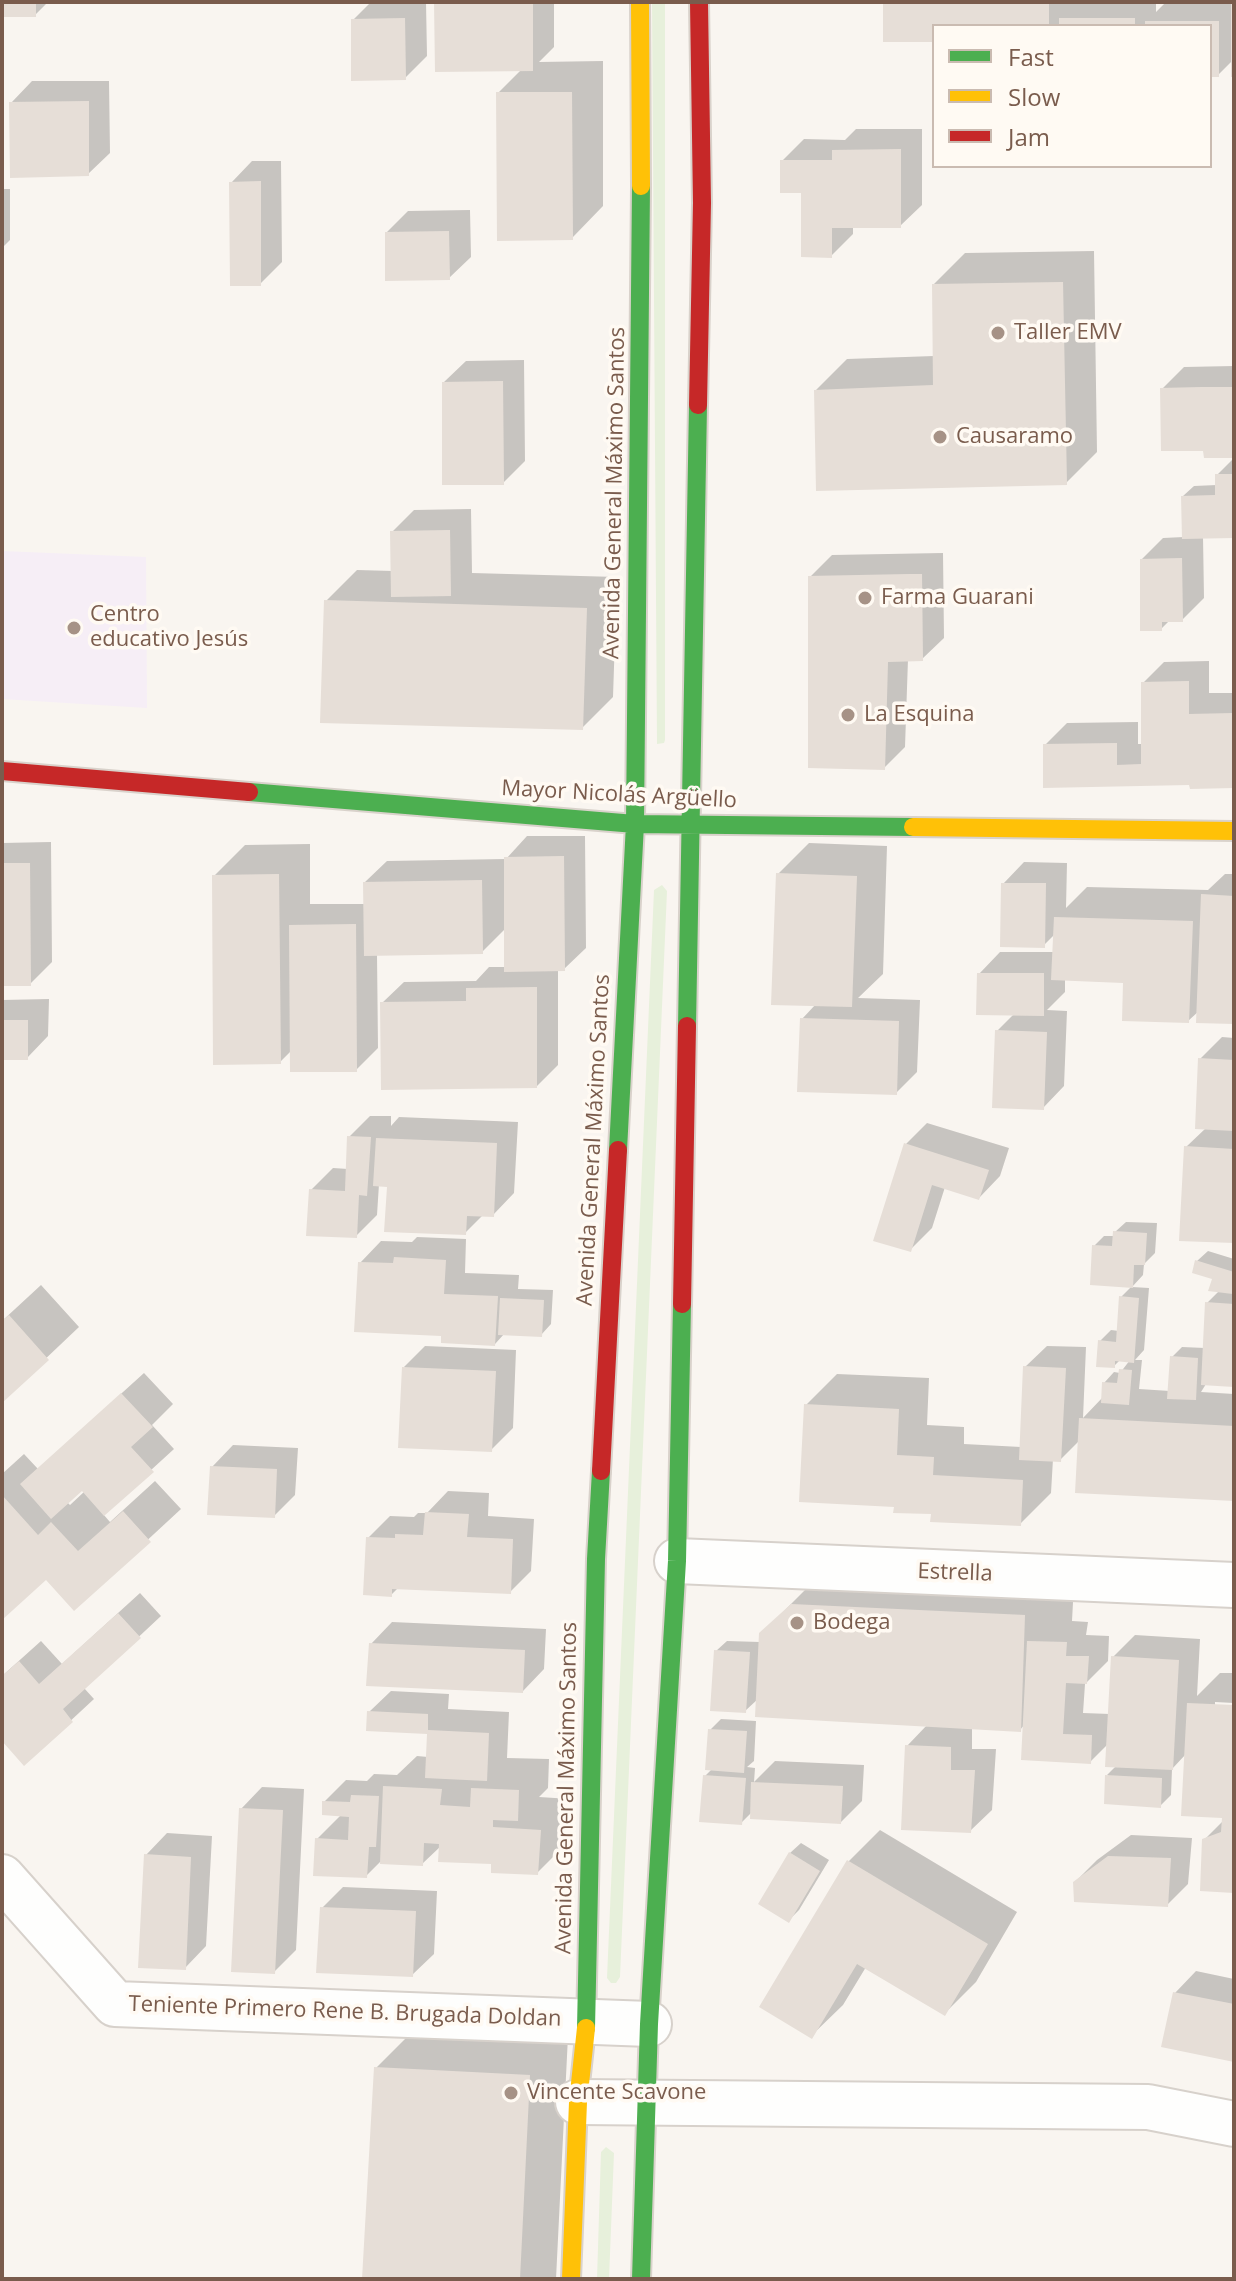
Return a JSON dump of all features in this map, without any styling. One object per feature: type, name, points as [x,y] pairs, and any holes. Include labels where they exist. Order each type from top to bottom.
[{"type":"main road","name":"Avenida General Máximo Santos","points":[[571,2279],[578,2102],[587,2021],[596,1559],[635,824],[640,2]]},
{"type":"main road","points":[[641,2279],[649,2024],[677,1561],[702,203],[699,2]]},
{"type":"main road","name":"Mayor Nicolás Argüello","points":[[2,771],[635,824],[1234,831]]},
{"type":"street","name":"Estrella","points":[[677,1561],[1234,1585]]},
{"type":"street","name":"Teniente Primero Rene B. Brugada Doldan","points":[[2,1877],[115,2004],[649,2024]]},
{"type":"street","points":[[578,2102],[1148,2107],[1234,2124]]},
{"type":"shaded area","name":"Centro educativo Jesús","points":[[2,551],[146,557],[147,708],[2,699]]},
{"type":"green space","points":[[652,2],[665,2],[665,740],[657,744]]},
{"type":"green space","points":[[662,885],[667,891],[620,1977],[616,1983],[611,1983],[607,1978],[654,890]]},
{"type":"green space","points":[[606,2147],[614,2153],[609,2279],[597,2279],[601,2152]]},
{"type":"building","points":[[2,2],[36,2],[36,17],[2,17]]},
{"type":"building","points":[[434,2],[533,2],[533,71],[435,72]]},
{"type":"building","points":[[883,2],[1049,2],[1049,24],[932,24],[932,42],[883,42]]},
{"type":"building","points":[[1231,2],[1234,2],[1234,77],[1231,77]]},
{"type":"building","points":[[405,18],[406,80],[351,81],[351,19]]},
{"type":"building","points":[[1059,18],[1135,18],[1135,24],[1059,24]]},
{"type":"building","points":[[1145,21],[1219,21],[1219,77],[1212,77],[1212,24],[1145,24]]},
{"type":"building","points":[[496,92],[572,92],[573,240],[497,241]]},
{"type":"building","points":[[89,101],[89,176],[10,178],[9,102]]},
{"type":"building","points":[[901,149],[901,228],[832,228],[832,258],[801,257],[801,193],[780,193],[780,160],[832,160],[832,150]]},
{"type":"building","points":[[261,181],[261,286],[230,286],[229,182]]},
{"type":"building","points":[[449,231],[450,280],[385,281],[385,232]]},
{"type":"building","name":"Causaramo","points":[[1063,282],[1067,485],[816,491],[814,390],[933,385],[932,284]]},
{"type":"building","points":[[503,381],[504,485],[442,485],[442,382]]},
{"type":"building","points":[[1234,387],[1234,458],[1204,458],[1203,451],[1161,451],[1160,388]]},
{"type":"building","points":[[1215,474],[1234,474],[1234,538],[1182,539],[1181,496],[1215,495]]},
{"type":"building","points":[[450,530],[451,596],[391,597],[390,531]]},
{"type":"building","points":[[1182,558],[1183,622],[1162,622],[1162,631],[1140,631],[1140,559]]},
{"type":"building","points":[[922,574],[923,661],[888,662],[885,770],[808,768],[808,576]]},
{"type":"building","points":[[324,600],[587,608],[583,730],[320,723]]},
{"type":"building","points":[[1189,681],[1189,714],[1234,713],[1234,788],[1190,789],[1189,785],[1043,788],[1043,744],[1117,743],[1117,765],[1141,764],[1141,682]]},
{"type":"building","points":[[564,856],[565,971],[504,972],[504,857]]},
{"type":"building","points":[[2,863],[30,863],[31,986],[2,986]]},
{"type":"building","points":[[776,873],[857,876],[852,1007],[771,1005]]},
{"type":"building","points":[[279,874],[281,1064],[213,1065],[212,875]]},
{"type":"building","points":[[482,880],[483,954],[364,956],[363,882]]},
{"type":"building","points":[[1001,883],[1046,883],[1045,948],[1000,947]]},
{"type":"building","points":[[1201,894],[1234,896],[1234,1024],[1196,1023]]},
{"type":"building","points":[[1054,917],[1193,921],[1189,1023],[1122,1021],[1123,983],[1051,980]]},
{"type":"building","points":[[356,924],[357,1072],[290,1072],[289,925]]},
{"type":"building","points":[[977,973],[1044,973],[1044,1016],[976,1015]]},
{"type":"building","points":[[537,987],[537,1088],[381,1090],[380,1002],[466,1001],[466,988]]},
{"type":"building","points":[[800,1018],[899,1021],[897,1095],[797,1092]]},
{"type":"building","points":[[2,1020],[28,1020],[28,1060],[2,1060]]},
{"type":"building","points":[[995,1030],[1047,1032],[1044,1110],[992,1108]]},
{"type":"building","points":[[1198,1058],[1234,1060],[1234,1131],[1195,1129]]},
{"type":"building","points":[[347,1136],[371,1137],[367,1196],[359,1195],[357,1238],[306,1236],[309,1189],[345,1191]]},
{"type":"building","points":[[376,1138],[497,1143],[494,1217],[467,1216],[466,1235],[384,1232],[387,1187],[373,1186]]},
{"type":"building","points":[[904,1143],[989,1170],[979,1200],[932,1185],[911,1252],[873,1241]]},
{"type":"building","points":[[1184,1146],[1234,1149],[1234,1243],[1179,1241]]},
{"type":"building","points":[[1113,1231],[1147,1233],[1145,1265],[1134,1265],[1133,1288],[1090,1285],[1092,1245],[1112,1246]]},
{"type":"building","points":[[394,1257],[446,1260],[444,1294],[498,1296],[495,1346],[441,1343],[441,1336],[354,1332],[358,1262],[393,1263]]},
{"type":"building","points":[[1195,1260],[1234,1272],[1233,1294],[1208,1291],[1212,1279],[1192,1273]]},
{"type":"building","points":[[1119,1296],[1139,1298],[1134,1363],[1115,1361],[1115,1368],[1096,1367],[1098,1340],[1116,1342]]},
{"type":"building","points":[[500,1298],[544,1300],[542,1337],[498,1335]]},
{"type":"building","points":[[1205,1302],[1234,1304],[1234,1387],[1201,1385]]},
{"type":"building","points":[[9,1315],[49,1360],[2,1403],[2,1321]]},
{"type":"building","points":[[1170,1356],[1198,1358],[1196,1400],[1167,1399]]},
{"type":"building","points":[[1023,1366],[1066,1368],[1061,1462],[1019,1460]]},
{"type":"building","points":[[402,1367],[496,1371],[492,1452],[398,1448]]},
{"type":"building","points":[[1119,1369],[1132,1370],[1129,1405],[1101,1403],[1102,1382],[1117,1383]]},
{"type":"building","points":[[121,1393],[153,1427],[131,1447],[154,1472],[104,1516],[82,1491],[51,1519],[20,1484]]},
{"type":"building","points":[[804,1404],[899,1409],[897,1455],[934,1457],[933,1475],[1023,1480],[1021,1526],[930,1522],[931,1514],[893,1513],[894,1507],[799,1502]]},
{"type":"building","points":[[1079,1418],[1234,1426],[1234,1501],[1075,1493]]},
{"type":"building","points":[[210,1466],[277,1469],[275,1518],[207,1515]]},
{"type":"building","points":[[2,1495],[38,1535],[51,1522],[78,1551],[123,1511],[151,1542],[74,1611],[46,1580],[2,1620]]},
{"type":"building","points":[[425,1512],[469,1514],[467,1537],[513,1539],[511,1594],[392,1589],[392,1597],[363,1595],[366,1537],[423,1535]]},
{"type":"building","points":[[791,1604],[1025,1615],[1021,1732],[755,1717],[759,1633]]},
{"type":"building","points":[[118,1613],[141,1638],[63,1709],[73,1722],[24,1766],[2,1741],[2,1676],[19,1661],[39,1684]]},
{"type":"building","points":[[1027,1641],[1067,1642],[1066,1656],[1089,1656],[1087,1684],[1066,1683],[1063,1734],[1092,1735],[1091,1764],[1021,1760]]},
{"type":"building","points":[[369,1643],[525,1650],[523,1693],[366,1686]]},
{"type":"building","points":[[714,1650],[750,1652],[746,1713],[710,1711]]},
{"type":"building","points":[[1111,1656],[1179,1660],[1173,1770],[1105,1767]]},
{"type":"building","points":[[1187,1703],[1234,1705],[1234,1893],[1200,1891],[1202,1839],[1221,1832],[1222,1818],[1181,1816]]},
{"type":"building","points":[[367,1711],[428,1714],[428,1730],[489,1733],[487,1781],[425,1778],[427,1734],[366,1731]]},
{"type":"building","points":[[708,1729],[747,1731],[744,1773],[705,1770]]},
{"type":"building","points":[[905,1745],[951,1747],[951,1770],[975,1770],[971,1833],[901,1830]]},
{"type":"building","points":[[703,1775],[746,1778],[742,1825],[699,1822]]},
{"type":"building","points":[[1105,1775],[1162,1778],[1161,1808],[1104,1804]]},
{"type":"building","points":[[751,1782],[843,1786],[841,1824],[750,1819]]},
{"type":"building","points":[[383,1786],[442,1789],[440,1805],[470,1807],[471,1788],[519,1790],[518,1821],[493,1820],[493,1827],[541,1830],[538,1875],[491,1873],[491,1864],[438,1862],[439,1844],[424,1843],[423,1866],[380,1864]]},
{"type":"building","points":[[351,1795],[379,1796],[376,1847],[369,1847],[367,1878],[313,1876],[315,1838],[348,1840],[349,1817],[322,1815],[322,1801],[350,1802]]},
{"type":"building","points":[[239,1808],[283,1810],[275,1974],[231,1972]]},
{"type":"building","points":[[789,1852],[820,1871],[789,1923],[758,1904]]},
{"type":"building","points":[[144,1854],[191,1857],[186,1970],[138,1968]]},
{"type":"building","points":[[1108,1856],[1171,1858],[1168,1907],[1074,1902],[1073,1882]]},
{"type":"building","points":[[847,1860],[988,1944],[945,2016],[857,1964],[812,2039],[759,2007]]},
{"type":"building","points":[[320,1907],[416,1911],[413,1977],[316,1973]]},
{"type":"building","points":[[1173,1992],[1234,2004],[1234,2062],[1161,2047]]},
{"type":"building","points":[[374,2067],[530,2075],[520,2279],[362,2279]]},
{"type":"traffic: fast","points":[[618,1150],[635,824],[641,186]]},
{"type":"traffic: fast","points":[[687,1026],[698,405]]},
{"type":"traffic: fast","points":[[249,792],[635,824],[913,827]]},
{"type":"traffic: fast","points":[[641,2279],[649,2024],[677,1561],[682,1304]]},
{"type":"traffic: fast","points":[[586,2028],[596,1559],[601,1471]]},
{"type":"traffic: slow","points":[[640,2],[641,186]]},
{"type":"traffic: slow","points":[[913,827],[1234,831]]},
{"type":"traffic: slow","points":[[571,2279],[578,2102],[586,2028]]},
{"type":"traffic: jam","points":[[698,405],[702,203],[699,2]]},
{"type":"traffic: jam","points":[[2,771],[249,792]]},
{"type":"traffic: jam","points":[[682,1304],[687,1026]]},
{"type":"traffic: jam","points":[[601,1471],[618,1150]]},
{"type":"place","name":"Taller EMV","points":[[998,333]]},
{"type":"place","name":"Causaramo","points":[[940,437]]},
{"type":"place","name":"Farma Guarani","points":[[865,598]]},
{"type":"place","name":"Centro educativo Jesús","points":[[74,628]]},
{"type":"place","name":"La Esquina","points":[[848,715]]},
{"type":"place","name":"Bodega","points":[[797,1623]]},
{"type":"place","name":"Vincente Scavone","points":[[511,2093]]}]
